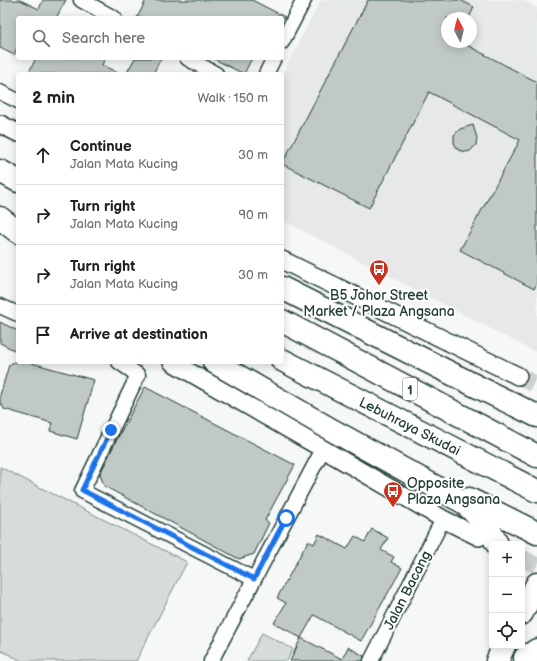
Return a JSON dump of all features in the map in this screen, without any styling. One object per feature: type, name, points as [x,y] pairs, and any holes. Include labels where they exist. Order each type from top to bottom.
[{"type":"main road","points":[[0,156],[16,163]]},
{"type":"main road","points":[[0,171],[16,180]]},
{"type":"main road","points":[[0,217],[16,225]]},
{"type":"main road","points":[[0,217],[16,230]]},
{"type":"main road","points":[[287,291],[537,416]]},
{"type":"main road","name":"1","points":[[284,322],[537,456]]},
{"type":"main road","name":"Lebuhraya Skudai","points":[[284,361],[537,491]]},
{"type":"main road","points":[[218,364],[246,380],[326,439],[463,502],[489,529],[488,541]]},
{"type":"main road","points":[[474,385],[508,395],[537,398]]},
{"type":"main road","points":[[326,439],[537,533]]},
{"type":"main road","points":[[525,607],[537,584]]},
{"type":"main road","points":[[529,656],[537,638]]},
{"type":"street","points":[[81,0],[110,16]]},
{"type":"street","points":[[284,38],[304,0]]},
{"type":"street","points":[[191,60],[212,72]]},
{"type":"street","points":[[267,72],[273,60]]},
{"type":"street","points":[[0,92],[16,100]]},
{"type":"street","points":[[0,124],[16,132]]},
{"type":"street","points":[[284,261],[518,376]]},
{"type":"street","points":[[0,306],[16,313]]},
{"type":"street","points":[[121,364],[138,375],[82,490],[254,579]]},
{"type":"street","points":[[176,364],[326,439],[442,519],[488,541]]},
{"type":"street","points":[[211,661],[326,439]]},
{"type":"street","name":"Jalan Bacang","points":[[371,661],[442,519]]},
{"type":"shaded area","points":[[321,0],[523,0],[537,8],[537,353],[284,221],[284,72]]},
{"type":"shaded area","points":[[0,467],[187,562],[136,661],[22,661],[0,650]]},
{"type":"shaded area","points":[[262,633],[293,649],[287,661],[247,661]]},
{"type":"building","points":[[0,0],[20,0],[39,9],[43,0],[66,0],[57,16],[16,16],[16,50],[14,55],[0,48]]},
{"type":"building","points":[[146,0],[252,0],[283,16],[138,16]]},
{"type":"building","points":[[368,0],[460,0],[474,7],[472,12],[441,12],[441,48],[472,48],[537,82],[537,283],[534,289],[460,250],[520,140],[429,92],[369,208],[284,165],[284,160]]},
{"type":"building","points":[[35,60],[104,60],[102,65],[116,72],[29,72]]},
{"type":"building","points":[[134,60],[160,60],[154,72],[127,72]]},
{"type":"building","points":[[216,60],[251,60],[245,72],[240,72]]},
{"type":"building","points":[[473,125],[477,138],[476,145],[470,151],[466,152],[458,150],[454,143],[454,135],[460,129]]},
{"type":"building","points":[[0,322],[16,330],[16,351],[0,343]]},
{"type":"building","points":[[14,362],[16,362],[16,364],[35,364],[94,380],[77,439],[50,431],[52,423],[4,409],[0,401],[0,395],[9,365]]},
{"type":"building","points":[[145,387],[295,465],[265,520],[269,523],[254,554],[239,559],[104,486],[100,474]]},
{"type":"building","points":[[372,529],[388,538],[381,550],[394,557],[391,562],[402,568],[361,641],[314,615],[301,638],[274,623],[286,603],[277,598],[308,541],[314,544],[319,534],[347,549],[355,536],[365,542]]},
{"type":"building","points":[[301,638],[342,659],[348,647],[364,656],[363,661],[290,661]]},
{"type":"tunnel","points":[[518,376],[537,385]]},
{"type":"tunnel","points":[[525,560],[537,566]]},
{"type":"place","name":"B5 Johor Street Market / Plaza Angsana","points":[[379,286]]},
{"type":"place","name":"Opposite Plaza Angsana","points":[[393,508]]},
{"type":"route","points":[[111,430],[82,490],[254,579],[286,518]]}]
